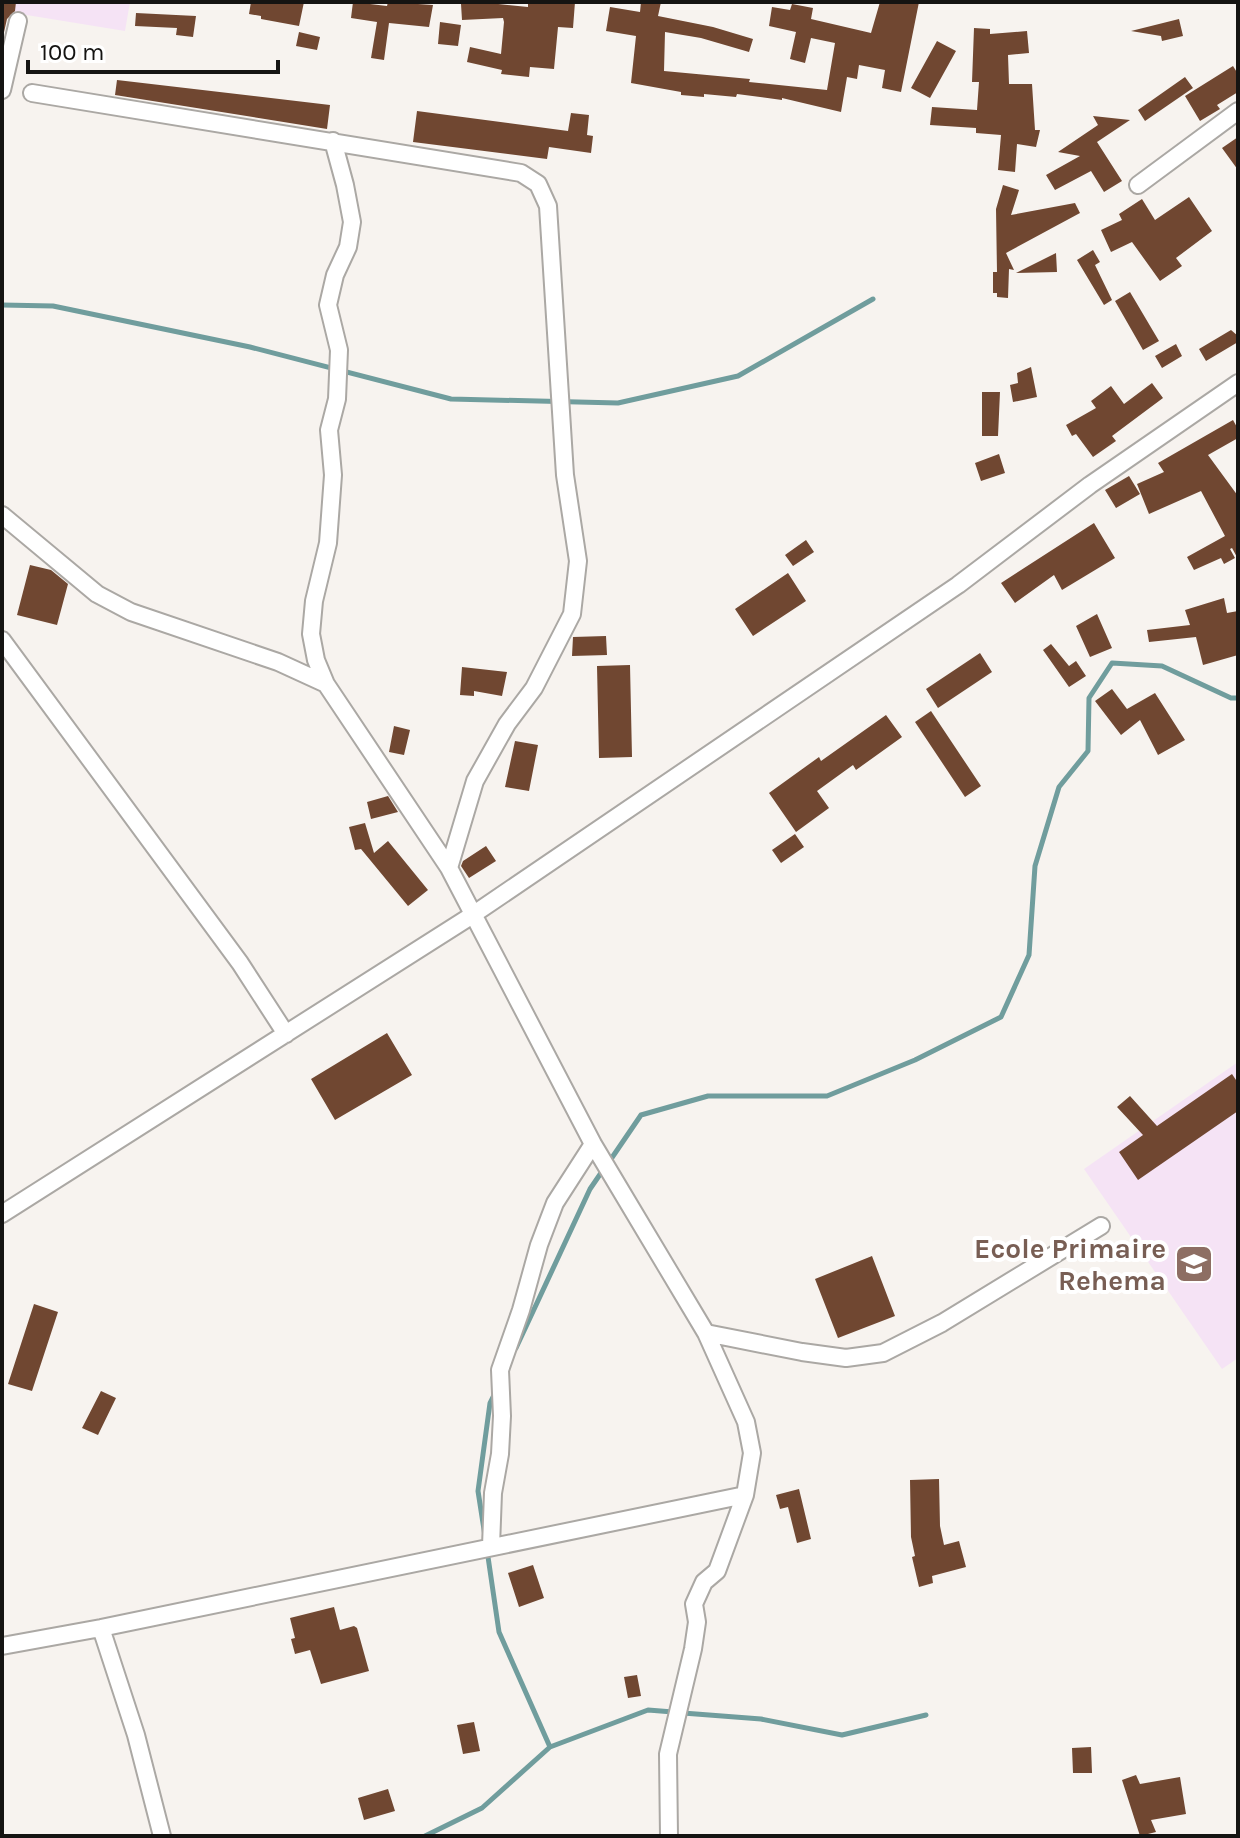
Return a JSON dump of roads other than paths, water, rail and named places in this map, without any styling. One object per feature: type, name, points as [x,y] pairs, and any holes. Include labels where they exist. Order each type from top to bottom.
[{"type":"street","points":[[2,90],[18,21]]},
{"type":"street","points":[[32,93],[521,173],[538,184],[548,206],[565,475],[578,561],[572,614],[534,688],[507,724],[475,781],[449,868]]},
{"type":"street","points":[[1138,185],[1238,111]]},
{"type":"street","points":[[333,141],[352,222],[348,247],[335,275],[328,305],[339,350],[337,399],[329,430],[333,475],[328,543],[314,601],[311,634],[316,660],[326,684],[449,868],[471,916],[593,1144],[706,1333],[746,1422],[752,1453],[745,1495],[717,1571],[704,1582],[694,1604],[697,1622],[693,1649],[668,1754],[669,1836]]},
{"type":"street","points":[[2,1214],[471,916],[958,585],[1090,485],[1238,383]]},
{"type":"street","points":[[2,515],[67,571],[131,612],[278,662],[326,684]]},
{"type":"street","points":[[2,640],[240,963],[286,1034]]},
{"type":"street","points":[[491,1546],[493,1493],[500,1454],[502,1416],[500,1370],[555,1203],[593,1144]]},
{"type":"street","points":[[706,1333],[846,1358],[883,1353],[942,1323],[1101,1226]]},
{"type":"street","points":[[2,1646],[745,1495]]},
{"type":"street","points":[[101,1628],[136,1735],[162,1836]]},
{"type":"waterway","points":[[2,305],[53,306],[250,347],[451,399],[618,403],[738,376],[873,299]]},
{"type":"waterway","points":[[609,1162],[641,1115],[708,1096],[827,1096],[915,1060],[1001,1017],[1029,955],[1035,866],[1059,787],[1088,751],[1089,698],[1112,663],[1162,666],[1231,698],[1238,698]]},
{"type":"waterway","points":[[516,1348],[590,1189],[603,1170]]},
{"type":"waterway","points":[[485,1536],[478,1491],[490,1403],[495,1393]]},
{"type":"waterway","points":[[487,1550],[499,1632],[550,1747]]},
{"type":"waterway","points":[[425,1836],[482,1808],[550,1747],[648,1710],[673,1712]]},
{"type":"waterway","points":[[683,1713],[761,1719],[842,1735],[926,1715]]},
{"type":"place","name":"Ecole Primaire Rehema","points":[[1194,1264]]}]
